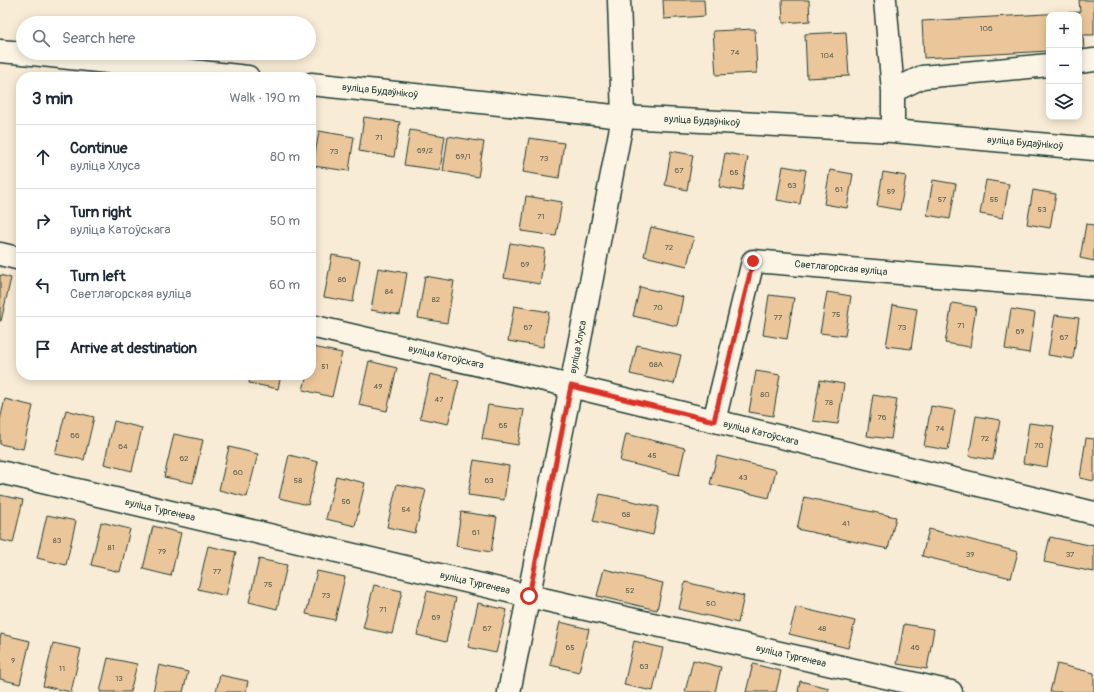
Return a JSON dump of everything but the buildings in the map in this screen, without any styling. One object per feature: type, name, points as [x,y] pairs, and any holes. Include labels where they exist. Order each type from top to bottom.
[{"type":"street","name":"вуліца Хлуса","points":[[509,692],[571,386],[623,117],[619,0]]},
{"type":"street","points":[[885,0],[893,91],[893,131]]},
{"type":"street","points":[[0,50],[16,52]]},
{"type":"street","points":[[89,60],[201,72]]},
{"type":"street","points":[[1082,62],[1094,60]]},
{"type":"street","points":[[893,91],[922,77],[1046,65]]},
{"type":"street","name":"вуліца Будаўнікоў","points":[[316,85],[623,117],[893,131],[1094,149]]},
{"type":"street","points":[[0,254],[16,258]]},
{"type":"street","name":"Светлагорская вуліца","points":[[714,421],[753,261],[1094,289]]},
{"type":"street","name":"вуліца Катоўскага","points":[[316,327],[571,386],[1094,513]]},
{"type":"street","name":"вуліца Тургенева","points":[[0,472],[529,596],[951,692]]},
{"type":"route","points":[[529,596],[571,386],[714,421],[753,261]]}]
